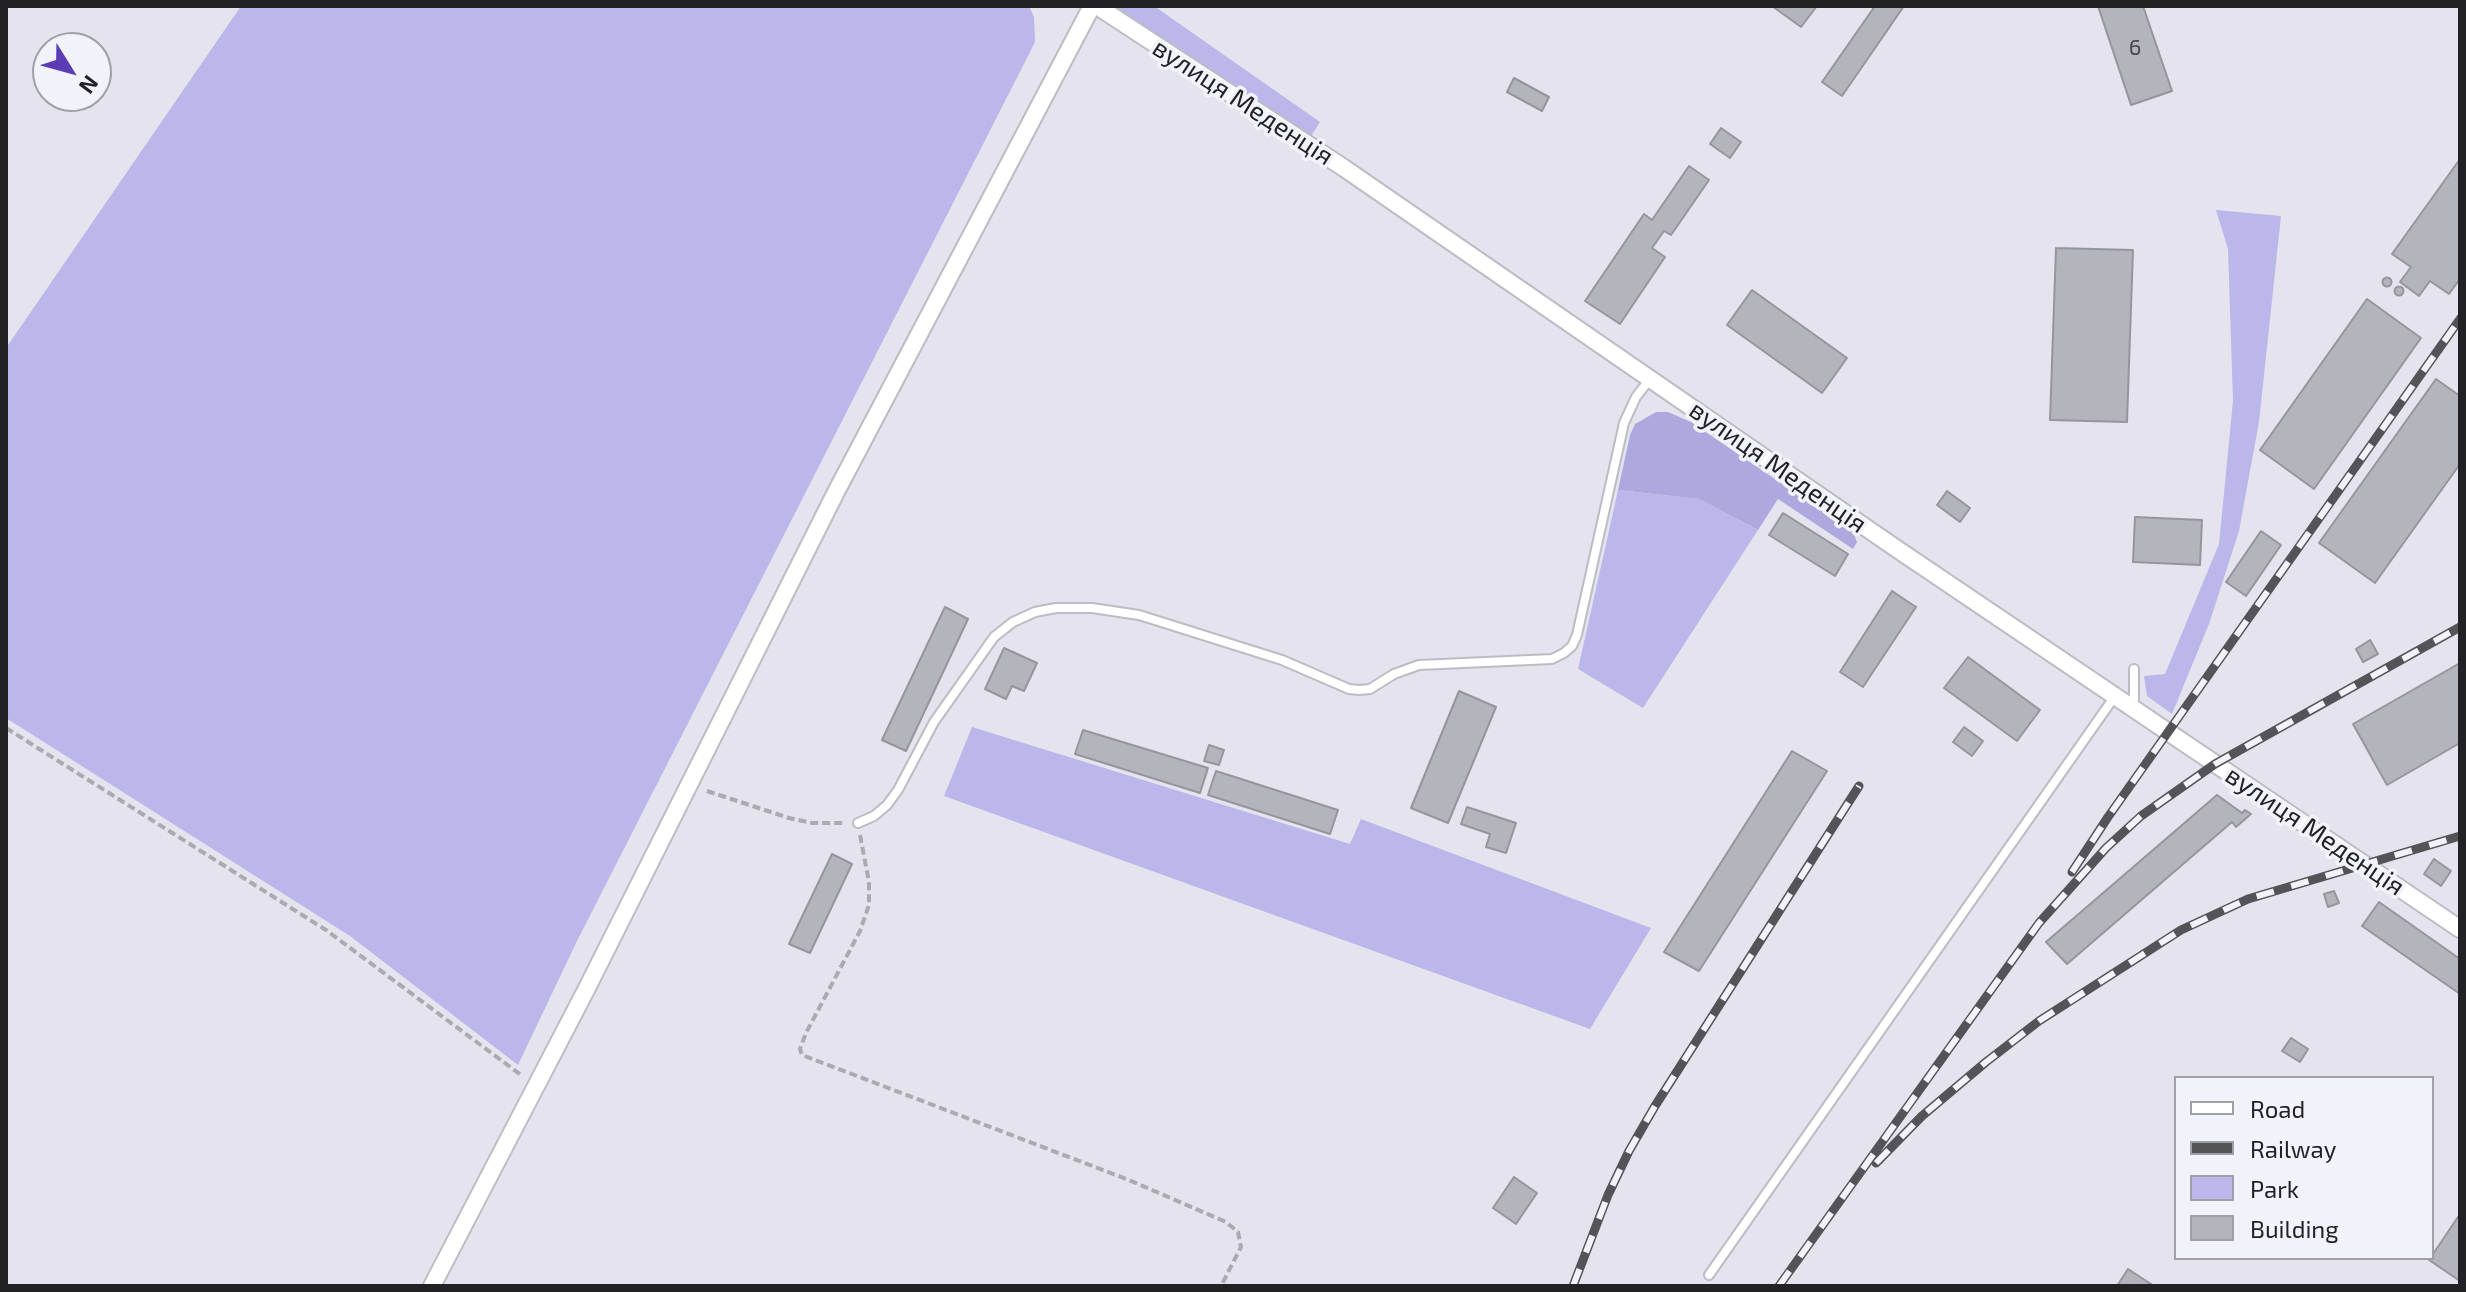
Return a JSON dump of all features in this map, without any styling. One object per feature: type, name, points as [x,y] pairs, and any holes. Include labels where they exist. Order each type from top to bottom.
[{"type":"street","name":"вулиця Меденція","points":[[1094,6],[1344,168],[2134,710],[2460,929]]},
{"type":"street","points":[[432,1286],[836,492],[1094,6]]},
{"type":"lane","points":[[858,823],[874,816],[887,805],[934,722],[994,637],[1013,622],[1035,612],[1056,608],[1092,608],[1139,615],[1282,660],[1349,689],[1359,690],[1370,689],[1405,669],[1419,665],[1552,659],[1564,653],[1577,635],[1624,423],[1636,397],[1650,379]]},
{"type":"lane","points":[[2134,669],[2134,710]]},
{"type":"lane","points":[[1709,1275],[2115,696]]},
{"type":"path","points":[[6,728],[326,930],[536,1086]]},
{"type":"path","points":[[689,785],[789,818],[812,823],[858,823],[869,882],[869,905],[860,931],[806,1033],[800,1049],[802,1055],[1129,1180],[1226,1222],[1238,1232],[1241,1247],[1221,1286]]},
{"type":"green space","points":[[241,6],[1029,6],[1034,17],[1035,42],[577,941],[518,1065],[350,936],[6,718],[6,348]]},
{"type":"green space","points":[[1106,6],[1154,6],[1320,122],[1308,141]]},
{"type":"green space","points":[[2216,210],[2281,216],[2259,422],[2239,531],[2209,624],[2172,714],[2147,696],[2144,676],[2165,674],[2219,544],[2233,401],[2228,249]]},
{"type":"green space","points":[[1618,490],[1699,499],[1758,530],[1643,708],[1578,669]]},
{"type":"green space","points":[[972,727],[1350,844],[1361,819],[1651,928],[1590,1029],[944,796]]},
{"type":"shaded area","points":[[1656,412],[1668,412],[1691,422],[1853,532],[1857,542],[1853,549],[1778,499],[1758,530],[1699,499],[1618,490],[1635,424]]},
{"type":"building","points":[[1772,6],[1817,6],[1801,27]]},
{"type":"building","points":[[1875,6],[1904,6],[1842,96],[1822,82]]},
{"type":"building","points":[[2098,6],[2143,6],[2172,91],[2131,105]]},
{"type":"building","points":[[1514,78],[1549,97],[1542,111],[1507,92]]},
{"type":"building","points":[[1721,128],[1741,142],[1730,158],[1710,144]]},
{"type":"building","points":[[2460,159],[2460,279],[2449,294],[2430,281],[2419,296],[2400,282],[2411,267],[2392,254]]},
{"type":"building","points":[[1689,166],[1709,180],[1671,235],[1664,231],[1652,248],[1665,257],[1620,324],[1585,301],[1644,214],[1652,220]]},
{"type":"building","points":[[2056,248],[2133,250],[2127,422],[2050,420]]},
{"type":"building","points":[[2387,277],[2392,282],[2387,287],[2382,282]]},
{"type":"building","points":[[2399,286],[2404,291],[2399,296],[2394,291]]},
{"type":"building","points":[[1752,290],[1847,358],[1822,393],[1727,325]]},
{"type":"building","points":[[2367,299],[2421,338],[2314,489],[2260,450]]},
{"type":"building","points":[[2436,379],[2460,396],[2460,464],[2375,583],[2319,543]]},
{"type":"building","points":[[1947,491],[1970,508],[1960,522],[1937,505]]},
{"type":"building","points":[[1783,513],[1848,554],[1835,576],[1769,535]]},
{"type":"building","points":[[2135,517],[2202,520],[2200,565],[2133,562]]},
{"type":"building","points":[[2261,531],[2281,545],[2246,596],[2226,582]]},
{"type":"building","points":[[1892,591],[1916,607],[1863,687],[1840,672]]},
{"type":"building","points":[[945,607],[968,619],[906,751],[882,740]]},
{"type":"building","points":[[2370,640],[2378,654],[2363,662],[2356,649]]},
{"type":"building","points":[[1004,648],[1037,663],[1024,691],[1012,686],[1006,699],[985,689]]},
{"type":"building","points":[[1968,657],[2040,710],[2017,741],[1944,688]]},
{"type":"building","points":[[2460,663],[2460,743],[2387,785],[2353,724]]},
{"type":"building","points":[[1459,691],[1496,707],[1448,823],[1411,808]]},
{"type":"building","points":[[1964,727],[1983,741],[1972,756],[1953,742]]},
{"type":"building","points":[[1083,730],[1208,768],[1200,793],[1075,754]]},
{"type":"building","points":[[1209,745],[1224,750],[1219,765],[1204,761]]},
{"type":"building","points":[[1792,751],[1827,771],[1699,971],[1664,952]]},
{"type":"building","points":[[1216,771],[1338,810],[1330,834],[1208,795]]},
{"type":"building","points":[[2217,795],[2242,813],[2245,810],[2251,814],[2236,827],[2232,822],[2067,964],[2046,942]]},
{"type":"building","points":[[1467,807],[1516,823],[1506,853],[1486,847],[1490,834],[1461,824]]},
{"type":"building","points":[[832,854],[852,864],[810,953],[789,944]]},
{"type":"building","points":[[2434,859],[2451,871],[2441,886],[2424,874]]},
{"type":"building","points":[[2334,891],[2339,903],[2328,907],[2324,894]]},
{"type":"building","points":[[2379,902],[2460,959],[2460,994],[2362,926]]},
{"type":"building","points":[[2291,1038],[2308,1049],[2300,1062],[2282,1051]]},
{"type":"building","points":[[1514,1177],[1537,1193],[1516,1224],[1493,1208]]},
{"type":"building","points":[[2460,1214],[2460,1281],[2429,1260],[2434,1260],[2434,1253]]},
{"type":"building","points":[[2128,1269],[2154,1286],[2117,1286]]},
{"type":"railway","points":[[2072,872],[2460,319]]},
{"type":"railway","points":[[1779,1286],[2039,923],[2106,848],[2141,816],[2215,764],[2460,627]]},
{"type":"railway","points":[[1573,1286],[1608,1195],[1629,1151],[1859,786]]},
{"type":"railway","points":[[1876,1163],[1922,1116],[2039,1021],[2181,930],[2248,899],[2460,836]]}]
